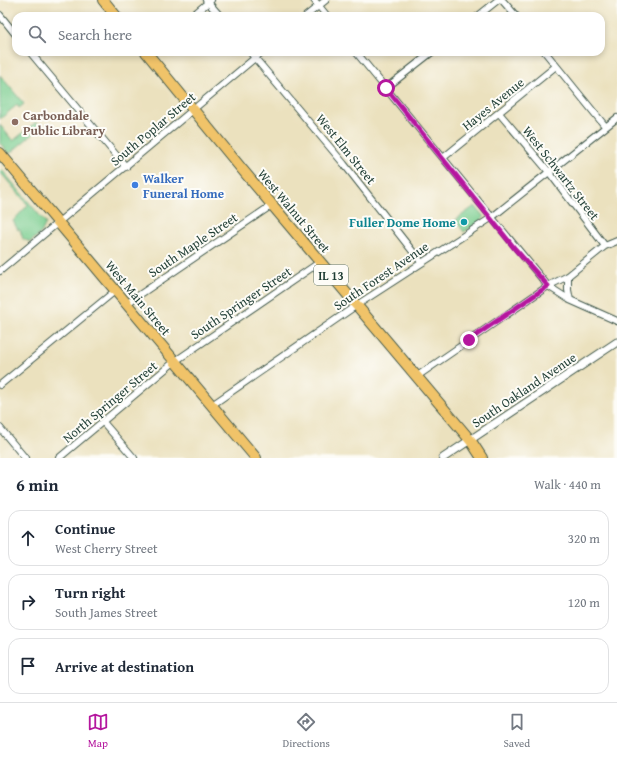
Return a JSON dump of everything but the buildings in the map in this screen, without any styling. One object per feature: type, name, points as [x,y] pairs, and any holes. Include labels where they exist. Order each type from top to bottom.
[{"type":"highway","points":[[103,0],[113,12]]},
{"type":"highway","name":"West Walnut Street","points":[[150,56],[272,205],[416,377],[471,440]]},
{"type":"highway","name":"West Main Street","points":[[0,153],[114,291],[212,404],[256,458]]},
{"type":"highway","name":"IL 13","points":[[471,440],[482,458]]},
{"type":"street","points":[[314,0],[323,12]]},
{"type":"street","points":[[311,12],[326,0]]},
{"type":"street","points":[[483,12],[498,0]]},
{"type":"street","points":[[502,0],[512,12]]},
{"type":"street","points":[[197,12],[209,1],[217,12]]},
{"type":"street","points":[[0,15],[12,30]]},
{"type":"street","points":[[33,56],[126,167]]},
{"type":"street","name":"South Poplar Street","points":[[0,271],[257,56]]},
{"type":"street","points":[[359,56],[548,286],[570,300],[617,321]]},
{"type":"street","points":[[386,88],[427,56]]},
{"type":"street","points":[[548,56],[605,126]]},
{"type":"street","name":"West Elm Street","points":[[255,58],[344,164],[421,262]]},
{"type":"street","name":"Hayes Avenue","points":[[443,158],[556,66]]},
{"type":"street","name":"West Schwartz Street","points":[[499,113],[549,172],[606,246]]},
{"type":"street","name":"South Forest Avenue","points":[[212,404],[421,262],[491,218],[617,118]]},
{"type":"street","name":"South Maple Street","points":[[126,304],[272,205]]},
{"type":"street","points":[[416,377],[548,286],[568,276],[606,246],[617,241]]},
{"type":"street","name":"South Springer Street","points":[[174,362],[320,262]]},
{"type":"street","points":[[568,276],[570,300]]},
{"type":"street","points":[[0,385],[114,291]]},
{"type":"street","name":"South Oakland Avenue","points":[[443,458],[617,342]]},
{"type":"street","name":"North Springer Street","points":[[59,458],[104,422],[174,362]]},
{"type":"street","points":[[104,422],[134,458]]},
{"type":"street","points":[[0,428],[25,458]]},
{"type":"green space","points":[[0,75],[24,104],[19,108],[17,105],[0,119]]},
{"type":"green space","points":[[36,122],[40,128],[9,154],[0,143],[0,125],[13,141]]},
{"type":"green space","points":[[2,170],[46,223],[41,233],[30,242],[23,239],[20,230],[18,230],[13,221],[28,205],[0,172]]},
{"type":"green space","points":[[475,206],[484,217],[464,232],[455,220]]},
{"type":"place","name":"Carbondale Public Library","points":[[15,122]]},
{"type":"place","name":"Walker Funeral Home","points":[[135,185]]},
{"type":"place","name":"Fuller Dome Home","points":[[464,222]]},
{"type":"route","points":[[386,88],[515,249],[548,286],[469,340]]}]
